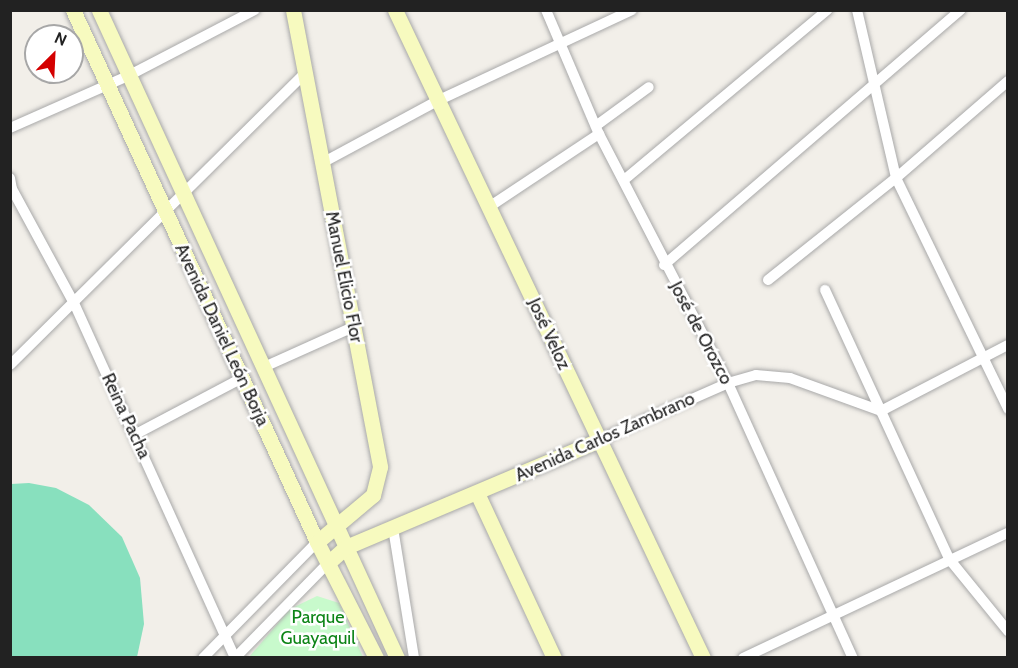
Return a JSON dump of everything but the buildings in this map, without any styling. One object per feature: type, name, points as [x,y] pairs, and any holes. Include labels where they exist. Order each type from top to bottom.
[{"type":"street","name":"Avenida Daniel León Borja","points":[[73,10],[317,542],[376,657]]},
{"type":"street","name":"Avenida Daniel León Borja","points":[[99,10],[397,657]]},
{"type":"street","points":[[10,128],[105,84],[128,76],[255,10]]},
{"type":"street","name":"Manuel Elicio Flor","points":[[293,10],[380,467],[373,495],[335,526]]},
{"type":"street","name":"José Veloz","points":[[395,10],[436,101],[704,657]]},
{"type":"street","name":"José de Orozco","points":[[546,10],[559,45],[598,129],[664,265],[728,383],[854,657]]},
{"type":"street","points":[[322,163],[436,101],[632,10]]},
{"type":"street","points":[[624,180],[827,10]]},
{"type":"street","points":[[857,10],[896,178],[1008,409]]},
{"type":"street","points":[[664,265],[876,85],[960,10]]},
{"type":"street","points":[[10,365],[305,73]]},
{"type":"street","points":[[768,280],[896,178],[1008,81]]},
{"type":"street","points":[[489,207],[598,129],[649,87]]},
{"type":"street","name":"Reina Pacha","points":[[11,186],[15,200],[74,303],[235,657]]},
{"type":"street","points":[[825,290],[950,560],[1008,631]]},
{"type":"street","points":[[264,368],[353,327]]},
{"type":"street","points":[[881,411],[1008,345]]},
{"type":"street","name":"Avenida Carlos Zambrano","points":[[235,657],[346,547],[477,493],[728,383],[756,375],[790,378],[881,411]]},
{"type":"street","points":[[134,435],[242,378]]},
{"type":"street","points":[[477,493],[554,657]]},
{"type":"street","points":[[203,657],[335,526]]},
{"type":"street","points":[[393,528],[414,657]]},
{"type":"street","points":[[743,657],[1008,533]]},
{"type":"green space","points":[[29,483],[56,488],[89,505],[122,537],[140,578],[144,624],[137,657],[11,657],[11,484]]},
{"type":"green space","name":"Parque Guayaquil","points":[[317,596],[339,603],[363,657],[249,657],[290,609]]}]
